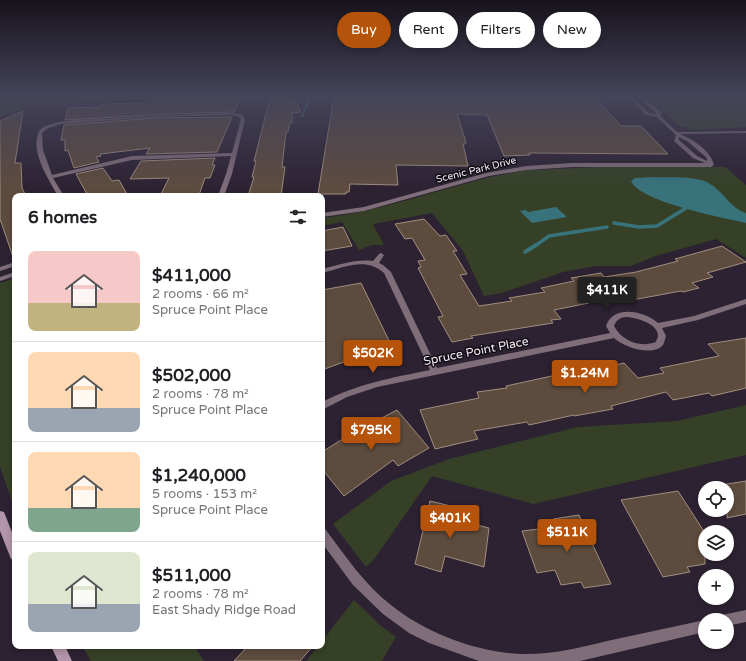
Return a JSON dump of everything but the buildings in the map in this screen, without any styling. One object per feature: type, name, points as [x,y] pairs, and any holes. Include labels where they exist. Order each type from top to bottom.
[{"type":"main road","points":[[0,516],[12,547]]},
{"type":"main road","points":[[59,649],[65,661]]},
{"type":"street","points":[[44,127],[40,133],[39,148],[42,160],[59,193]]},
{"type":"street","points":[[222,193],[241,127]]},
{"type":"street","points":[[669,127],[676,134],[689,140],[709,157],[710,165]]},
{"type":"street","points":[[676,134],[746,132]]},
{"type":"street","points":[[676,134],[676,140],[695,157],[710,165]]},
{"type":"street","points":[[50,177],[132,158],[234,154]]},
{"type":"street","name":"Scenic Park Drive","points":[[325,214],[364,208],[488,174],[526,168],[572,165],[710,165]]},
{"type":"street","points":[[375,263],[381,255]]},
{"type":"street","points":[[325,270],[360,262],[375,263],[383,267],[387,272],[435,372]]},
{"type":"street","points":[[0,269],[12,265]]},
{"type":"street","points":[[0,279],[12,275]]},
{"type":"street","points":[[657,326],[695,318],[746,301]]},
{"type":"street","points":[[627,314],[641,317],[657,326],[661,332],[662,339],[659,344],[652,347],[643,347],[632,345],[615,335],[611,329],[613,319],[627,314]]},
{"type":"street","name":"Spruce Point Place","points":[[325,404],[364,387],[615,335]]},
{"type":"street","points":[[325,538],[357,581],[388,610],[414,628],[434,638],[484,656],[521,661],[563,658],[698,628]]},
{"type":"street","points":[[734,619],[746,616]]},
{"type":"shaded area","points":[[681,127],[746,127],[692,130]]},
{"type":"shaded area","points":[[597,167],[725,167],[746,185],[746,258],[716,239],[656,256],[631,266],[596,266],[563,272],[502,293],[484,296],[463,251],[432,213],[373,224],[384,245],[372,245],[359,250],[342,222],[325,225],[325,218],[376,208],[508,173],[535,169]]},
{"type":"shaded area","points":[[635,178],[690,178],[705,181],[715,187],[731,204],[740,211],[746,213],[746,223],[702,213],[666,202],[650,196],[638,189],[631,181]]},
{"type":"shaded area","points":[[556,207],[567,217],[532,223],[520,211],[526,210],[528,212]]},
{"type":"shaded area","points":[[12,279],[12,501],[0,467],[0,283]]},
{"type":"shaded area","points":[[746,405],[746,455],[533,504],[432,476],[375,558],[366,567],[333,524],[391,481],[449,459],[578,427],[677,421]]},
{"type":"shaded area","points":[[354,600],[380,625],[396,637],[382,661],[306,661],[316,649],[325,649],[325,637]]},
{"type":"shaded area","points":[[84,649],[196,649],[204,661],[91,661]]},
{"type":"waterway","points":[[614,223],[639,227],[657,226],[686,208],[688,204]]},
{"type":"waterway","points":[[535,246],[549,236],[607,227]]},
{"type":"waterway","points":[[525,252],[536,245]]}]
